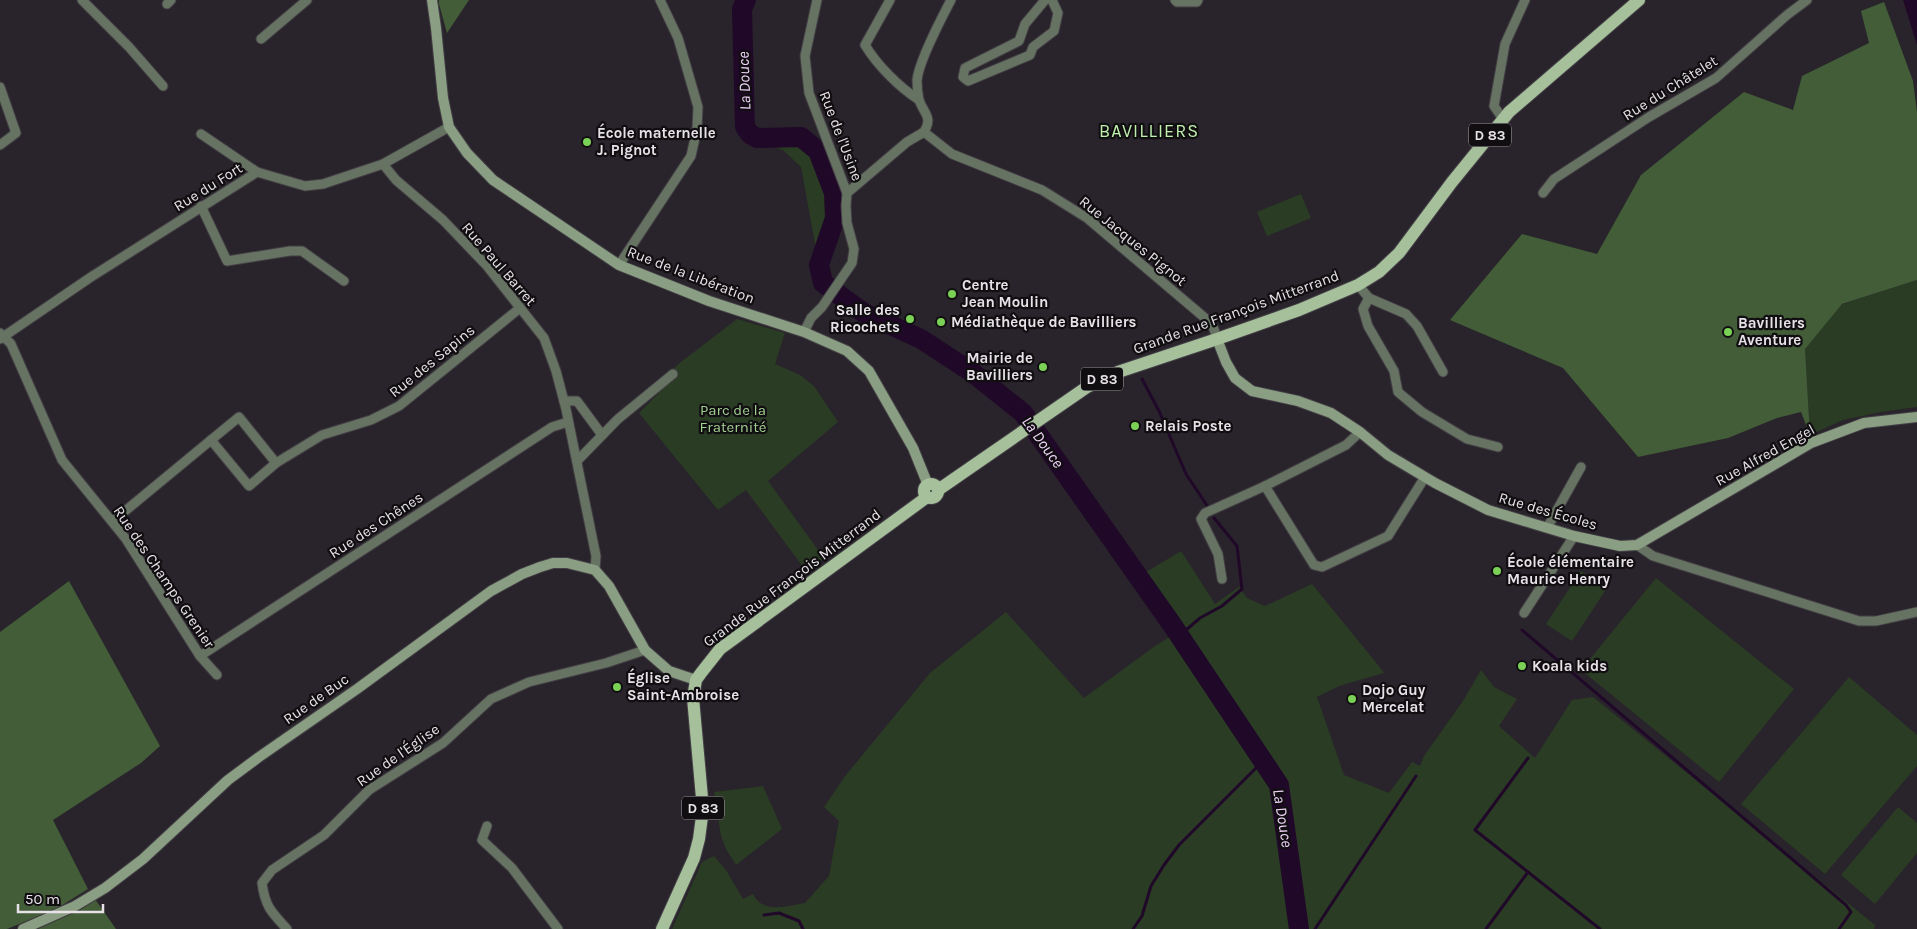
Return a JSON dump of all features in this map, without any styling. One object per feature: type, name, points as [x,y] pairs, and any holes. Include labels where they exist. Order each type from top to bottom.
[{"type":"main road","name":"Grande Rue François Mitterrand","points":[[662,929],[694,858],[702,824],[702,787],[693,698],[696,680],[708,662],[720,649],[931,490],[961,476],[1087,387],[1118,372],[1299,310],[1358,285],[1379,272],[1399,253],[1452,182],[1509,112],[1639,0]]},
{"type":"street","points":[[82,0],[124,40],[163,86]]},
{"type":"street","points":[[261,39],[306,0]]},
{"type":"street","name":"Rue de la Libération","points":[[432,0],[443,98],[449,127],[467,153],[493,180],[619,265],[709,301],[804,332],[847,351],[869,371],[913,448],[931,490]]},
{"type":"street","points":[[619,265],[690,156],[697,129],[698,107],[677,33],[660,0]]},
{"type":"street","name":"Rue de l'Usine","points":[[817,0],[805,56],[809,93],[848,193]]},
{"type":"street","points":[[890,0],[865,45],[871,55],[908,93],[919,100]]},
{"type":"street","points":[[804,332],[811,318],[827,300],[852,263],[854,249],[847,223],[846,206],[848,193],[907,142],[924,132],[928,124],[927,115],[919,100],[917,80],[920,67],[950,0]]},
{"type":"street","points":[[1045,0],[1026,24],[1019,41],[965,68],[963,77],[968,82],[1030,55],[1033,47],[1054,31],[1058,12],[1052,0]]},
{"type":"street","points":[[1175,0],[1177,2],[1197,2],[1198,0]]},
{"type":"street","points":[[1503,119],[1494,106],[1505,44],[1525,0]]},
{"type":"street","name":"Rue du Châtelet","points":[[1543,192],[1554,179],[1648,117],[1716,78],[1787,15],[1807,0]]},
{"type":"street","points":[[0,87],[16,133],[0,145]]},
{"type":"street","name":"Rue du Fort","points":[[1,336],[201,206],[258,172],[305,186],[323,184],[383,164],[449,127]]},
{"type":"street","name":"Rue Jacques Pignot","points":[[924,132],[952,154],[1042,190],[1087,218],[1205,318],[1214,329],[1218,339]]},
{"type":"street","points":[[201,134],[258,172]]},
{"type":"street","name":"Rue Paul Barret","points":[[383,164],[396,180],[443,220],[487,266],[544,338],[564,401],[596,556],[595,570]]},
{"type":"street","points":[[201,206],[227,261],[290,251],[302,251],[344,281]]},
{"type":"street","points":[[1358,285],[1369,298],[1406,314],[1417,326],[1443,372]]},
{"type":"street","points":[[1369,298],[1363,309],[1368,326],[1394,371],[1398,392],[1422,412],[1467,439],[1498,447]]},
{"type":"street","name":"Rue des Sapins","points":[[211,440],[248,486],[276,464],[322,435],[371,420],[399,406],[520,308]]},
{"type":"street","name":"Rue des Champs Grenier","points":[[1,336],[11,344],[62,460],[126,539],[200,656],[217,675]]},
{"type":"street","name":"Rue des Écoles","points":[[1218,339],[1226,362],[1235,378],[1252,391],[1298,401],[1331,413],[1360,432],[1388,455],[1425,478],[1488,510],[1574,536],[1620,546],[1637,546],[1653,556],[1859,621],[1876,621],[1917,612]]},
{"type":"street","points":[[576,461],[618,419],[673,374]]},
{"type":"street","points":[[564,401],[577,401],[602,435]]},
{"type":"street","points":[[112,522],[240,417],[276,464]]},
{"type":"street","name":"Rue Alfred Engel","points":[[1637,546],[1811,443],[1864,424],[1917,417]]},
{"type":"street","name":"Rue des Chênes","points":[[200,656],[552,427],[568,422]]},
{"type":"street","points":[[1222,580],[1218,554],[1201,519],[1205,513],[1265,486],[1346,445],[1360,432]]},
{"type":"street","points":[[1547,528],[1581,467]]},
{"type":"street","points":[[1265,486],[1314,566],[1322,567],[1388,536],[1425,478]]},
{"type":"street","points":[[1524,613],[1574,536]]},
{"type":"street","name":"Rue de Buc","points":[[23,929],[75,906],[105,888],[143,859],[228,780],[491,591],[522,574],[553,563],[567,563],[595,570]]},
{"type":"street","points":[[595,570],[609,586],[645,650],[669,671],[696,680]]},
{"type":"street","name":"Rue de l'Église","points":[[287,929],[274,916],[265,901],[262,883],[272,870],[324,835],[369,790],[443,743],[491,699],[529,682],[606,664],[645,650]]},
{"type":"street","points":[[487,826],[482,840],[512,868],[558,929]]},
{"type":"green space","points":[[439,0],[469,0],[447,33],[439,4]]},
{"type":"green space","points":[[1884,2],[1913,81],[1917,112],[1917,280],[1842,304],[1805,349],[1810,435],[1801,412],[1777,418],[1728,438],[1638,457],[1563,368],[1450,320],[1522,234],[1597,254],[1641,175],[1744,92],[1793,110],[1802,76],[1869,43],[1861,11]]},
{"type":"green space","points":[[794,140],[805,146],[816,161],[830,201],[828,226],[821,247],[816,249],[801,167],[783,150],[761,143]]},
{"type":"green space","points":[[1301,194],[1311,218],[1267,236],[1257,212]]},
{"type":"green space","points":[[1917,280],[1917,407],[1843,420],[1810,435],[1805,351],[1757,332]]},
{"type":"green space","name":"Parc de la Fraternité","points":[[737,319],[785,333],[775,364],[800,375],[814,386],[838,422],[768,481],[824,558],[806,571],[746,490],[718,510],[639,413],[659,393],[654,386],[681,362]]},
{"type":"green space","points":[[1181,551],[1215,604],[1239,587],[1247,598],[1265,606],[1312,584],[1382,670],[1384,673],[1339,686],[1317,697],[1344,775],[1389,793],[1412,762],[1420,766],[1424,756],[1463,701],[1481,670],[1494,687],[1517,699],[1499,726],[1535,758],[1572,700],[1593,697],[1875,925],[1874,929],[672,929],[702,862],[714,856],[726,870],[743,899],[753,894],[763,904],[776,907],[805,903],[829,876],[839,821],[824,807],[846,775],[930,673],[1006,612],[1084,698],[1155,646],[1183,629],[1143,574]]},
{"type":"green space","points":[[1581,571],[1607,588],[1572,641],[1546,624]]},
{"type":"green space","points":[[1656,578],[1794,689],[1719,782],[1581,670]]},
{"type":"green space","points":[[69,581],[160,746],[141,763],[53,820],[88,889],[56,909],[7,929],[0,929],[0,632]]},
{"type":"green space","points":[[1849,677],[1917,735],[1917,766],[1825,874],[1741,804]]},
{"type":"green space","points":[[763,786],[782,829],[736,865],[726,849],[721,836],[714,792]]},
{"type":"green space","points":[[1898,807],[1917,823],[1917,853],[1875,904],[1841,875]]},
{"type":"green space","points":[[95,899],[116,929],[38,929],[80,910]]},
{"type":"shaded area","points":[[1903,0],[1917,0],[1917,45]]},
{"type":"waterway","name":"La Douce","points":[[746,0],[742,9],[745,127],[750,134],[757,138],[801,137],[818,151],[834,193],[835,218],[819,265],[823,283],[864,313],[921,339],[973,373],[1023,413],[1173,626],[1279,785],[1299,929]]},
{"type":"waterway","points":[[1142,379],[1159,411],[1186,474],[1208,507]]},
{"type":"waterway","points":[[1179,636],[1200,618],[1222,606],[1242,589],[1237,546],[1214,518]]},
{"type":"waterway","points":[[1522,630],[1846,905],[1851,912],[1839,929]]},
{"type":"waterway","points":[[1528,758],[1475,830],[1600,929]]},
{"type":"waterway","points":[[1133,929],[1142,916],[1151,886],[1179,845],[1263,761]]},
{"type":"waterway","points":[[1315,929],[1416,776]]},
{"type":"waterway","points":[[1486,929],[1528,872]]},
{"type":"waterway","points":[[764,915],[779,913],[799,921],[803,929]]},
{"type":"place","name":"École maternelle J. Pignot","points":[[587,142]]},
{"type":"place","name":"Centre Jean Moulin","points":[[952,294]]},
{"type":"place","name":"Salle des Ricochets","points":[[910,319]]},
{"type":"place","name":"Médiathèque de Bavilliers","points":[[941,322]]},
{"type":"place","name":"Bavilliers Aventure","points":[[1728,332]]},
{"type":"place","name":"Mairie de Bavilliers","points":[[1043,367]]},
{"type":"place","name":"Relais Poste","points":[[1135,426]]},
{"type":"place","name":"École élémentaire Maurice Henry","points":[[1497,571]]},
{"type":"place","name":"Koala kids","points":[[1522,666]]},
{"type":"place","name":"Église Saint-Ambroise","points":[[617,687]]},
{"type":"place","name":"Dojo Guy Mercelat","points":[[1352,699]]},
{"type":"district","name":"BAVILLIERS","points":[[1149,131]]}]
